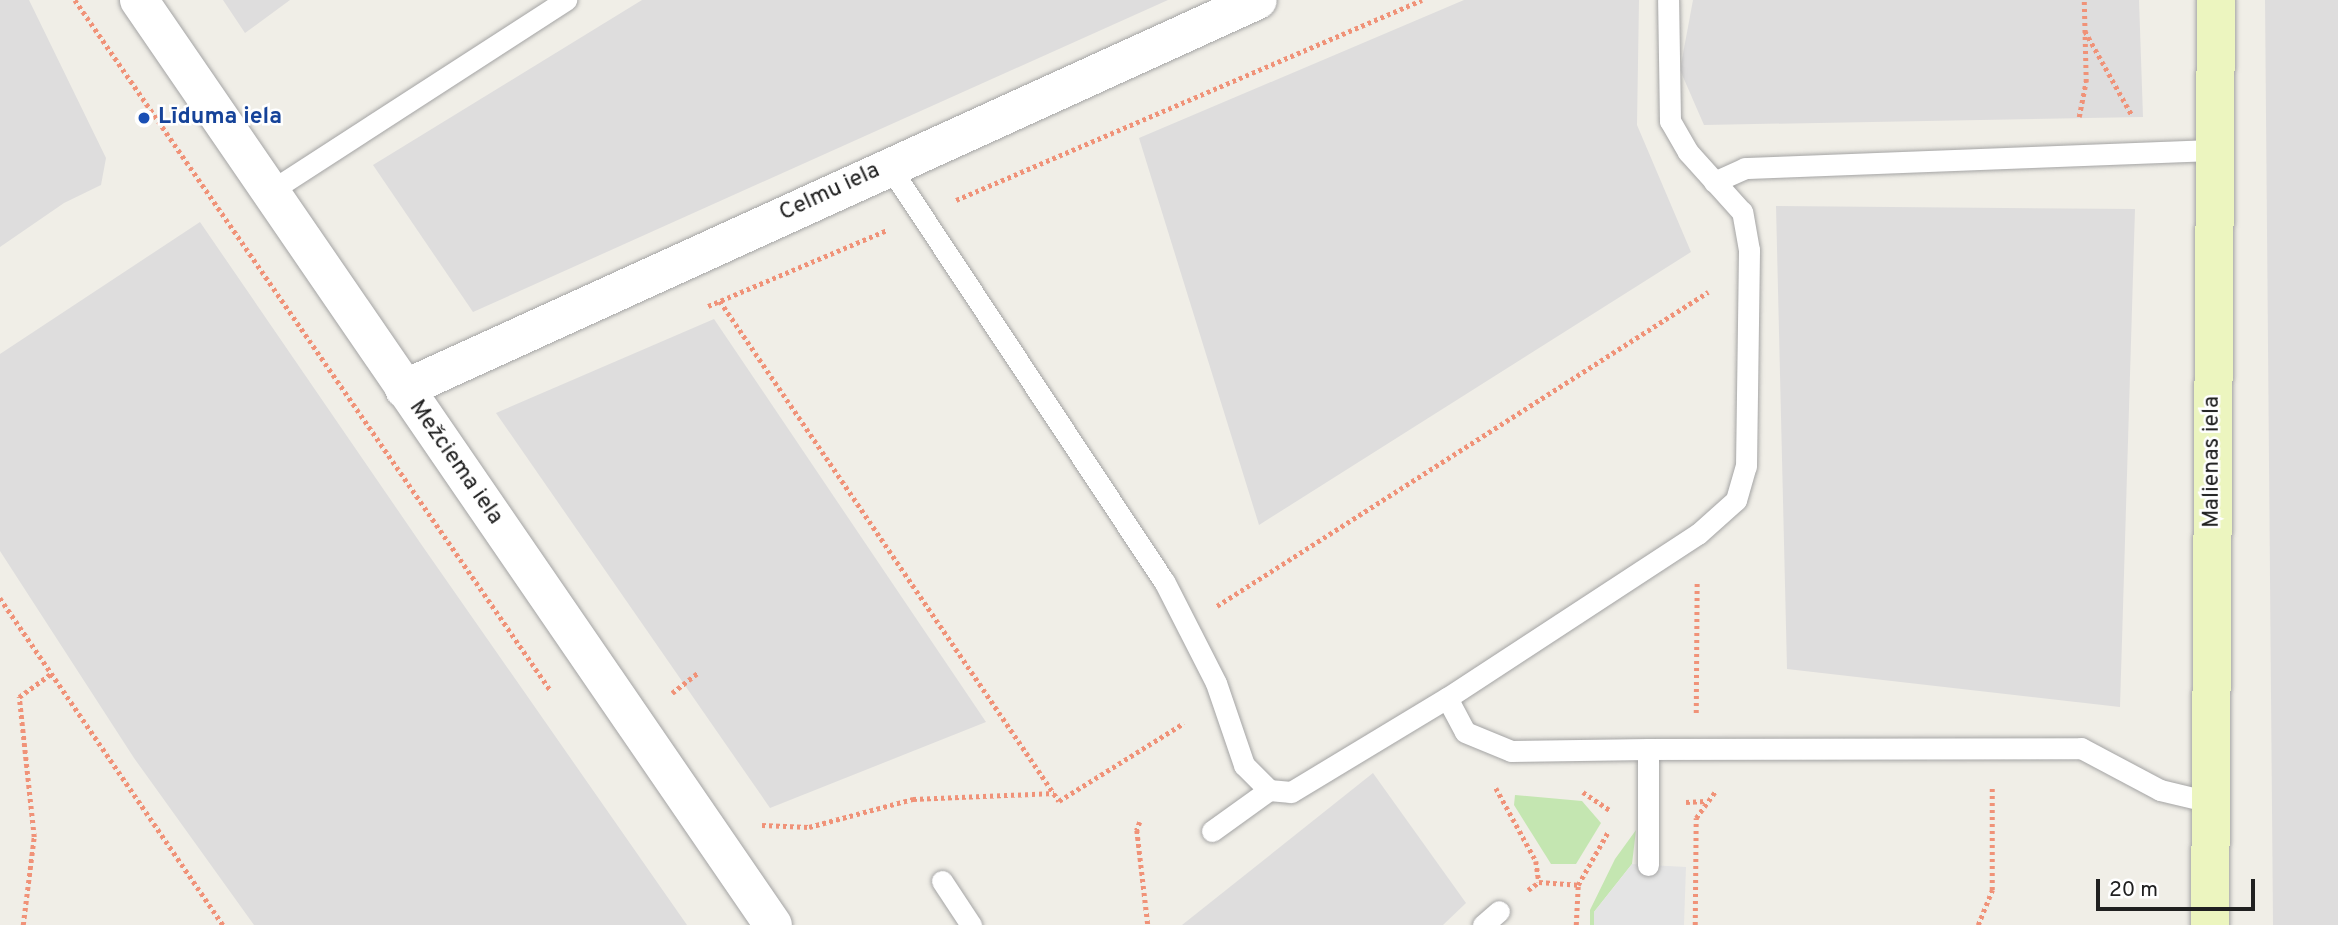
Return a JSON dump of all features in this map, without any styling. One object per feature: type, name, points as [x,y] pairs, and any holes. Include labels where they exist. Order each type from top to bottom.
[{"type":"street","name":"Mežciema iela","points":[[139,0],[773,925]]},
{"type":"street","name":"Celmu iela","points":[[404,389],[1258,0]]},
{"type":"street","name":"Malienas iela","points":[[2210,925],[2216,0]]},
{"type":"lane","points":[[269,192],[566,0]]},
{"type":"lane","points":[[889,166],[1164,581],[1216,683],[1244,765],[1269,790],[1291,792],[1312,783],[1447,698],[1698,534],[1736,500],[1746,466],[1749,284],[1742,212],[1714,182],[1670,121],[1668,0]]},
{"type":"lane","points":[[1714,182],[1745,168],[2215,149]]},
{"type":"lane","points":[[1447,698],[1465,732],[1511,751],[2081,748],[2160,790],[2210,802]]},
{"type":"lane","points":[[1648,749],[1648,865]]},
{"type":"lane","points":[[1212,831],[1269,790]]},
{"type":"lane","points":[[942,881],[971,925]]},
{"type":"path","points":[[75,0],[556,698]]},
{"type":"path","points":[[2079,155],[2084,0]]},
{"type":"path","points":[[2085,30],[2153,152]]},
{"type":"path","points":[[1184,622],[1211,610],[1719,285],[1749,284]]},
{"type":"path","points":[[720,302],[1059,800],[1184,723]]},
{"type":"path","points":[[1696,748],[1698,534]]},
{"type":"path","points":[[0,598],[223,925]]},
{"type":"path","points":[[663,699],[699,672]]},
{"type":"path","points":[[23,925],[34,837],[19,697],[52,673]]},
{"type":"path","points":[[1493,744],[1488,774],[1536,861],[1539,883]]},
{"type":"path","points":[[1978,925],[1992,890],[1993,748]]},
{"type":"path","points":[[1695,925],[1696,818],[1710,793],[1727,785]]},
{"type":"path","points":[[1495,787],[1509,788]]},
{"type":"path","points":[[1576,792],[1589,792],[1618,816]]},
{"type":"path","points":[[749,824],[809,827],[913,799],[1054,793]]},
{"type":"path","points":[[1140,822],[1137,830],[1148,925]]},
{"type":"path","points":[[1491,918],[1539,883],[1578,885]]},
{"type":"shaded area","points":[[0,0],[29,0],[106,158],[101,185],[64,203],[0,247]]},
{"type":"shaded area","points":[[223,0],[290,0],[245,33]]},
{"type":"shaded area","points":[[642,0],[1168,0],[473,312],[373,165]]},
{"type":"shaded area","points":[[1464,0],[1639,0],[1637,125],[1691,252],[1259,525],[1139,138]]},
{"type":"shaded area","points":[[1693,0],[2139,0],[2143,117],[1704,125],[1680,70]]},
{"type":"shaded area","points":[[2265,0],[2338,0],[2338,925],[2273,925]]},
{"type":"shaded area","points":[[1776,206],[2135,209],[2120,707],[1787,669]]},
{"type":"shaded area","points":[[200,222],[687,925],[254,925],[134,758],[0,551],[0,354]]},
{"type":"shaded area","points":[[714,319],[986,722],[770,808],[496,413]]},
{"type":"shaded area","points":[[1373,773],[1466,903],[1443,925],[1182,925]]},
{"type":"shaded area","points":[[1632,864],[1686,867],[1684,925],[1594,925],[1594,912]]},
{"type":"green space","points":[[1515,795],[1582,801],[1601,823],[1576,864],[1551,864],[1514,805]]},
{"type":"green space","points":[[1636,830],[1632,864],[1594,912],[1594,925],[1590,925],[1590,910],[1615,859]]},
{"type":"place","name":"Līduma iela","points":[[144,118]]}]
